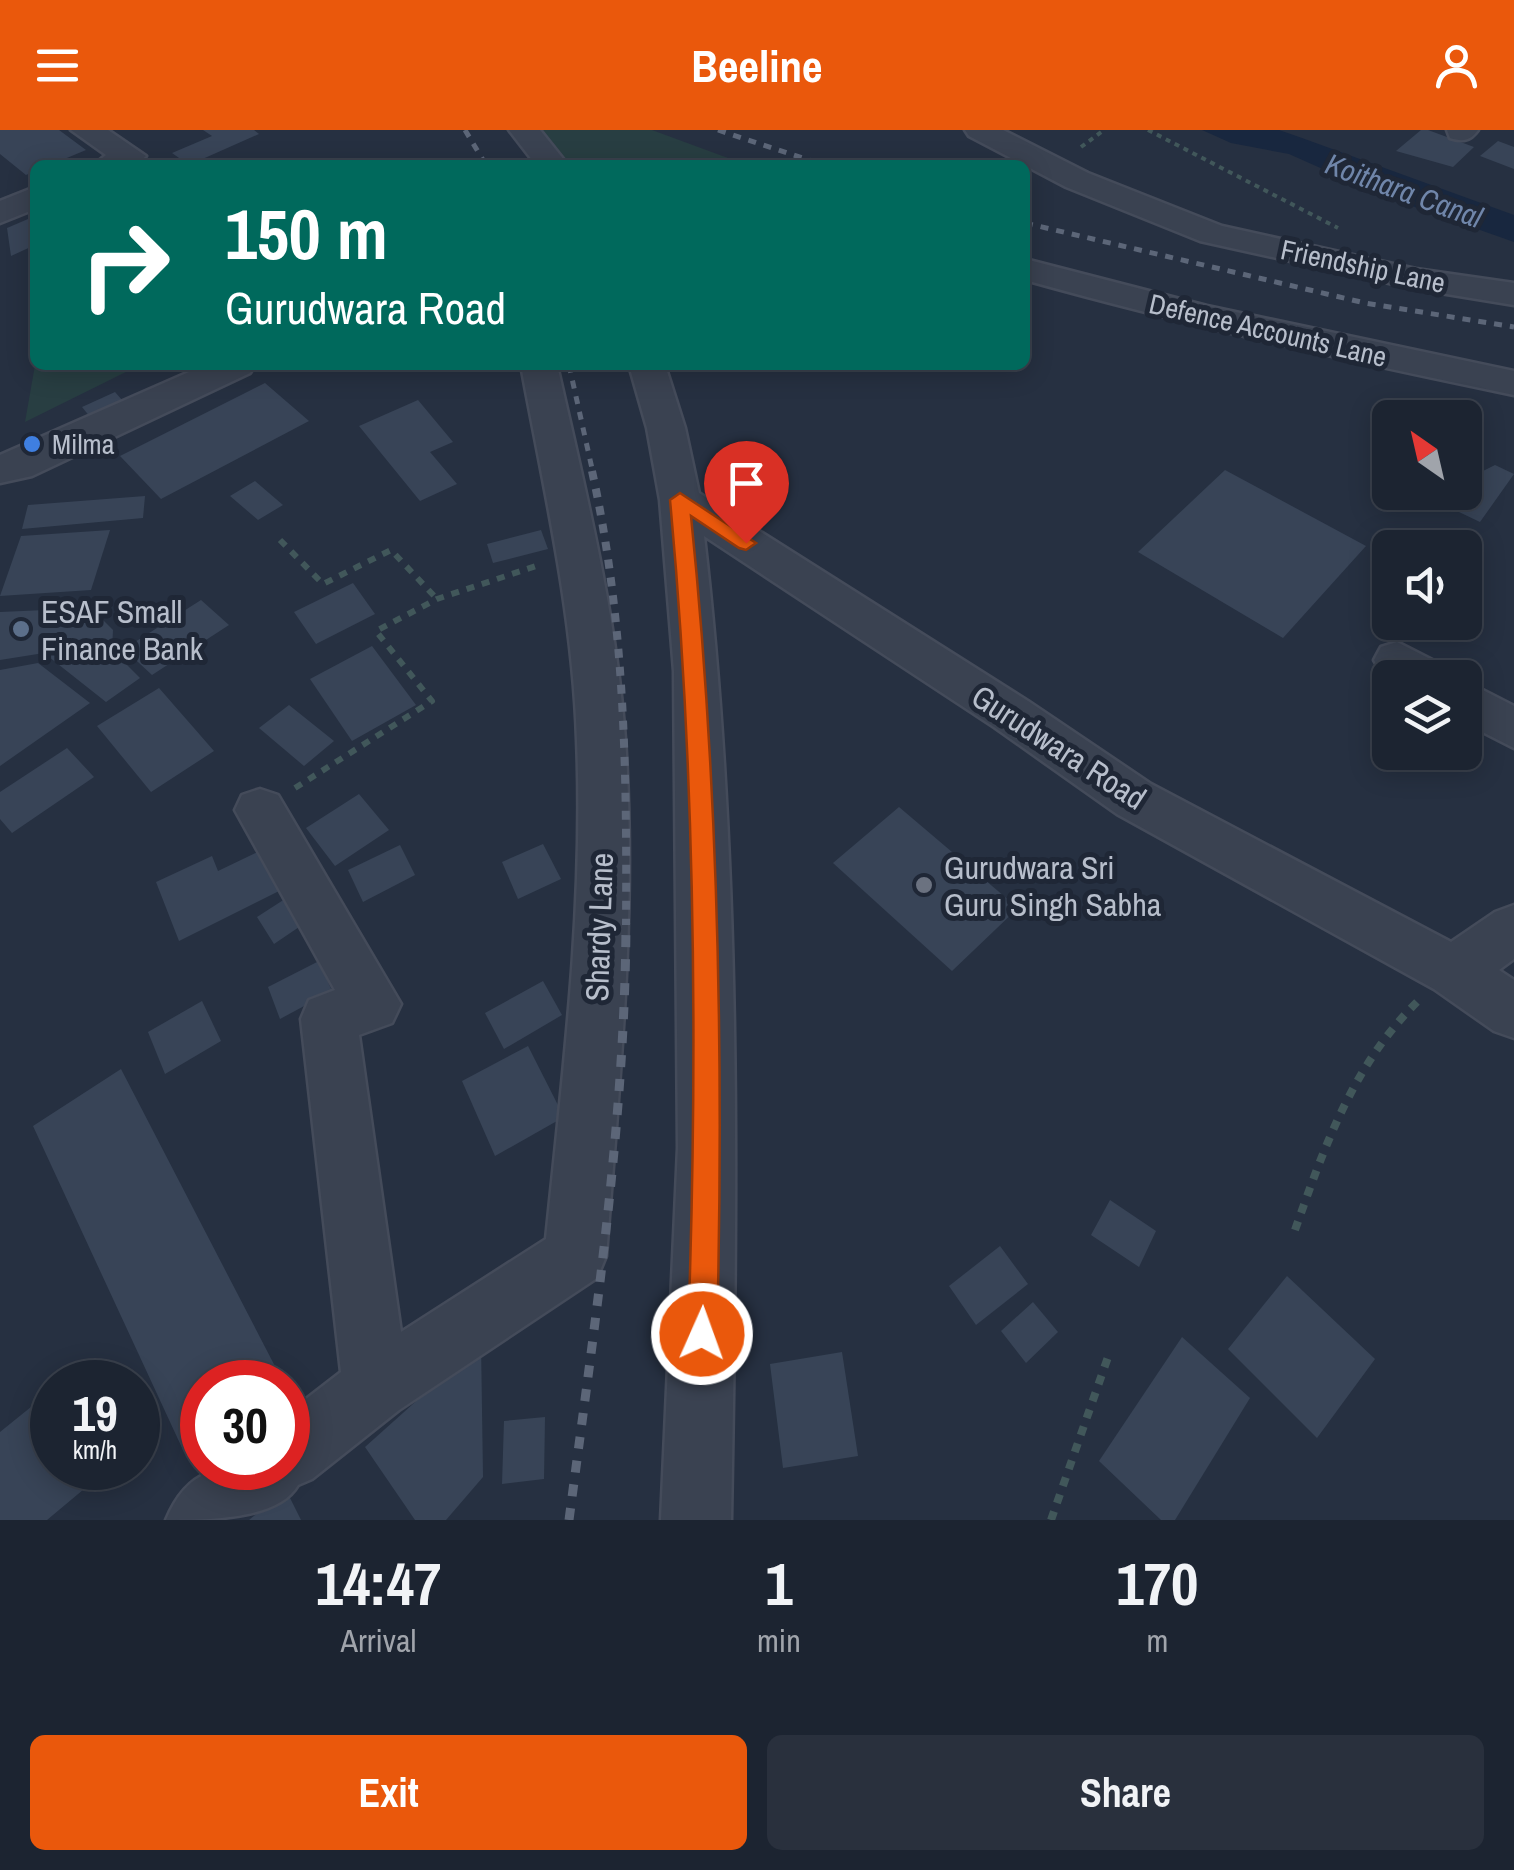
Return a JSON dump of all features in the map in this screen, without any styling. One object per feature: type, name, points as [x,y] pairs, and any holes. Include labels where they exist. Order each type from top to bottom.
[{"type":"street","points":[[86,130],[130,156],[121,160]]},
{"type":"street","points":[[524,130],[548,160]]},
{"type":"street","name":"Friendship Lane","points":[[980,130],[1077,180],[1212,234],[1326,260],[1514,294]]},
{"type":"street","points":[[0,212],[30,199]]},
{"type":"street","name":"Defence Accounts Lane","points":[[1030,270],[1122,298],[1294,338],[1514,383]]},
{"type":"street","points":[[0,469],[18,466],[226,370]]},
{"type":"street","name":"Shardy Lane","points":[[310,1438],[376,1387],[575,1256],[598,988],[604,813],[595,665],[578,553],[540,370]]},
{"type":"street","points":[[649,370],[672,427],[696,670],[708,1129],[696,1520]]},
{"type":"street","name":"Gurudwara Road","points":[[680,500],[1011,714],[1134,799],[1453,971],[1514,1012]]},
{"type":"street","points":[[1482,710],[1514,729]]},
{"type":"street","points":[[260,810],[373,1004],[329,1020],[376,1387]]},
{"type":"street","points":[[1453,971],[1514,928]]},
{"type":"street","points":[[202,1520],[241,1490]]},
{"type":"path","points":[[1148,130],[1348,233],[1326,260]]},
{"type":"path","points":[[280,540],[323,584],[391,550],[438,599]]},
{"type":"path","points":[[260,810],[432,701],[376,630],[438,599],[578,553]]},
{"type":"path","points":[[1296,1230],[1347,1091],[1394,1021],[1453,971]]},
{"type":"path","points":[[1050,1520],[1108,1358]]},
{"type":"green space","points":[[539,130],[652,130],[733,160],[565,160]]},
{"type":"green space","points":[[34,370],[130,370],[25,422]]},
{"type":"water","name":"Koithara Canal","points":[[1202,130],[1279,130],[1302,138],[1514,215],[1514,242],[1381,195],[1289,154],[1231,143]]},
{"type":"building","points":[[0,130],[59,130],[86,150],[62,160],[30,160],[30,173],[26,175],[0,154]]},
{"type":"building","points":[[203,130],[254,130],[259,134],[200,160],[182,160],[172,153],[212,136]]},
{"type":"building","points":[[1421,130],[1474,147],[1453,167],[1396,151]]},
{"type":"building","points":[[1498,141],[1514,147],[1514,169],[1480,156]]},
{"type":"building","points":[[30,218],[30,247],[11,256],[7,228]]},
{"type":"building","points":[[265,383],[309,421],[161,499],[120,456]]},
{"type":"building","points":[[115,392],[129,408],[95,423],[82,407]]},
{"type":"building","points":[[418,400],[453,442],[430,452],[457,484],[420,501],[359,426]]},
{"type":"building","points":[[1495,465],[1514,474],[1480,522],[1455,510],[1482,510],[1482,471]]},
{"type":"building","points":[[1225,470],[1366,546],[1283,638],[1138,552]]},
{"type":"building","points":[[255,481],[283,505],[258,520],[230,496]]},
{"type":"building","points":[[145,496],[143,518],[22,529],[28,505]]},
{"type":"building","points":[[110,530],[91,590],[0,596],[21,536]]},
{"type":"building","points":[[541,530],[548,549],[493,563],[487,544]]},
{"type":"building","points":[[353,583],[375,614],[316,644],[294,612]]},
{"type":"building","points":[[201,600],[229,625],[152,675],[124,649]]},
{"type":"building","points":[[91,608],[113,630],[112,650],[140,678],[106,702],[44,653],[0,660],[0,612]]},
{"type":"building","points":[[372,646],[416,705],[352,741],[310,679]]},
{"type":"building","points":[[38,663],[90,703],[0,766],[0,670]]},
{"type":"building","points":[[159,688],[214,751],[151,792],[97,726]]},
{"type":"building","points":[[289,705],[334,741],[304,766],[259,728]]},
{"type":"building","points":[[67,748],[94,777],[12,833],[0,819],[0,792]]},
{"type":"building","points":[[359,794],[389,830],[335,866],[306,828]]},
{"type":"building","name":"Gurudwara Sri Guru Singh Sabha","points":[[899,807],[1018,908],[952,971],[833,863]]},
{"type":"building","points":[[543,844],[561,879],[518,899],[502,862]]},
{"type":"building","points":[[400,845],[415,875],[363,902],[348,870]]},
{"type":"building","points":[[266,848],[283,889],[179,941],[156,882],[212,856],[218,871]]},
{"type":"building","points":[[288,897],[305,923],[274,944],[257,917]]},
{"type":"building","points":[[319,961],[332,991],[280,1019],[268,987]]},
{"type":"building","points":[[543,981],[562,1015],[504,1049],[485,1013]]},
{"type":"building","points":[[202,1001],[221,1041],[165,1074],[148,1032]]},
{"type":"building","points":[[528,1046],[564,1117],[495,1156],[462,1081]]},
{"type":"building","points":[[121,1069],[272,1360],[180,1360],[180,1444],[160,1400],[160,1360],[141,1360],[33,1126]]},
{"type":"building","points":[[1110,1200],[1156,1231],[1139,1267],[1091,1235]]},
{"type":"building","points":[[1000,1246],[1028,1284],[976,1325],[949,1286]]},
{"type":"building","points":[[1287,1276],[1375,1359],[1317,1438],[1228,1349]]},
{"type":"building","points":[[1033,1302],[1058,1332],[1026,1363],[1001,1331]]},
{"type":"building","points":[[1182,1337],[1250,1398],[1175,1520],[1161,1520],[1099,1461]]},
{"type":"building","points":[[481,1343],[483,1477],[446,1520],[415,1520],[365,1447]]},
{"type":"building","points":[[842,1352],[858,1456],[783,1468],[770,1364]]},
{"type":"building","points":[[30,1408],[30,1490],[83,1490],[47,1520],[0,1520],[0,1432]]},
{"type":"building","points":[[545,1417],[544,1479],[502,1484],[504,1421]]},
{"type":"building","points":[[286,1490],[301,1520],[249,1520]]},
{"type":"railway","points":[[465,130],[483,160]]},
{"type":"railway","points":[[718,130],[809,160]]},
{"type":"railway","points":[[1030,224],[1365,303],[1514,327]]},
{"type":"railway","points":[[570,370],[593,473]]},
{"type":"railway","points":[[592,471],[618,640],[626,811],[626,923]]},
{"type":"railway","points":[[569,1520],[614,1147],[626,923]]},
{"type":"place","name":"Milma","points":[[32,444]]},
{"type":"place","name":"ESAF Small Finance Bank","points":[[21,629]]},
{"type":"place","name":"Gurudwara Sri Guru Singh Sabha","points":[[924,885]]},
{"type":"route","points":[[702,1334],[708,1148],[702,828],[696,670],[680,500],[746,543]]}]
